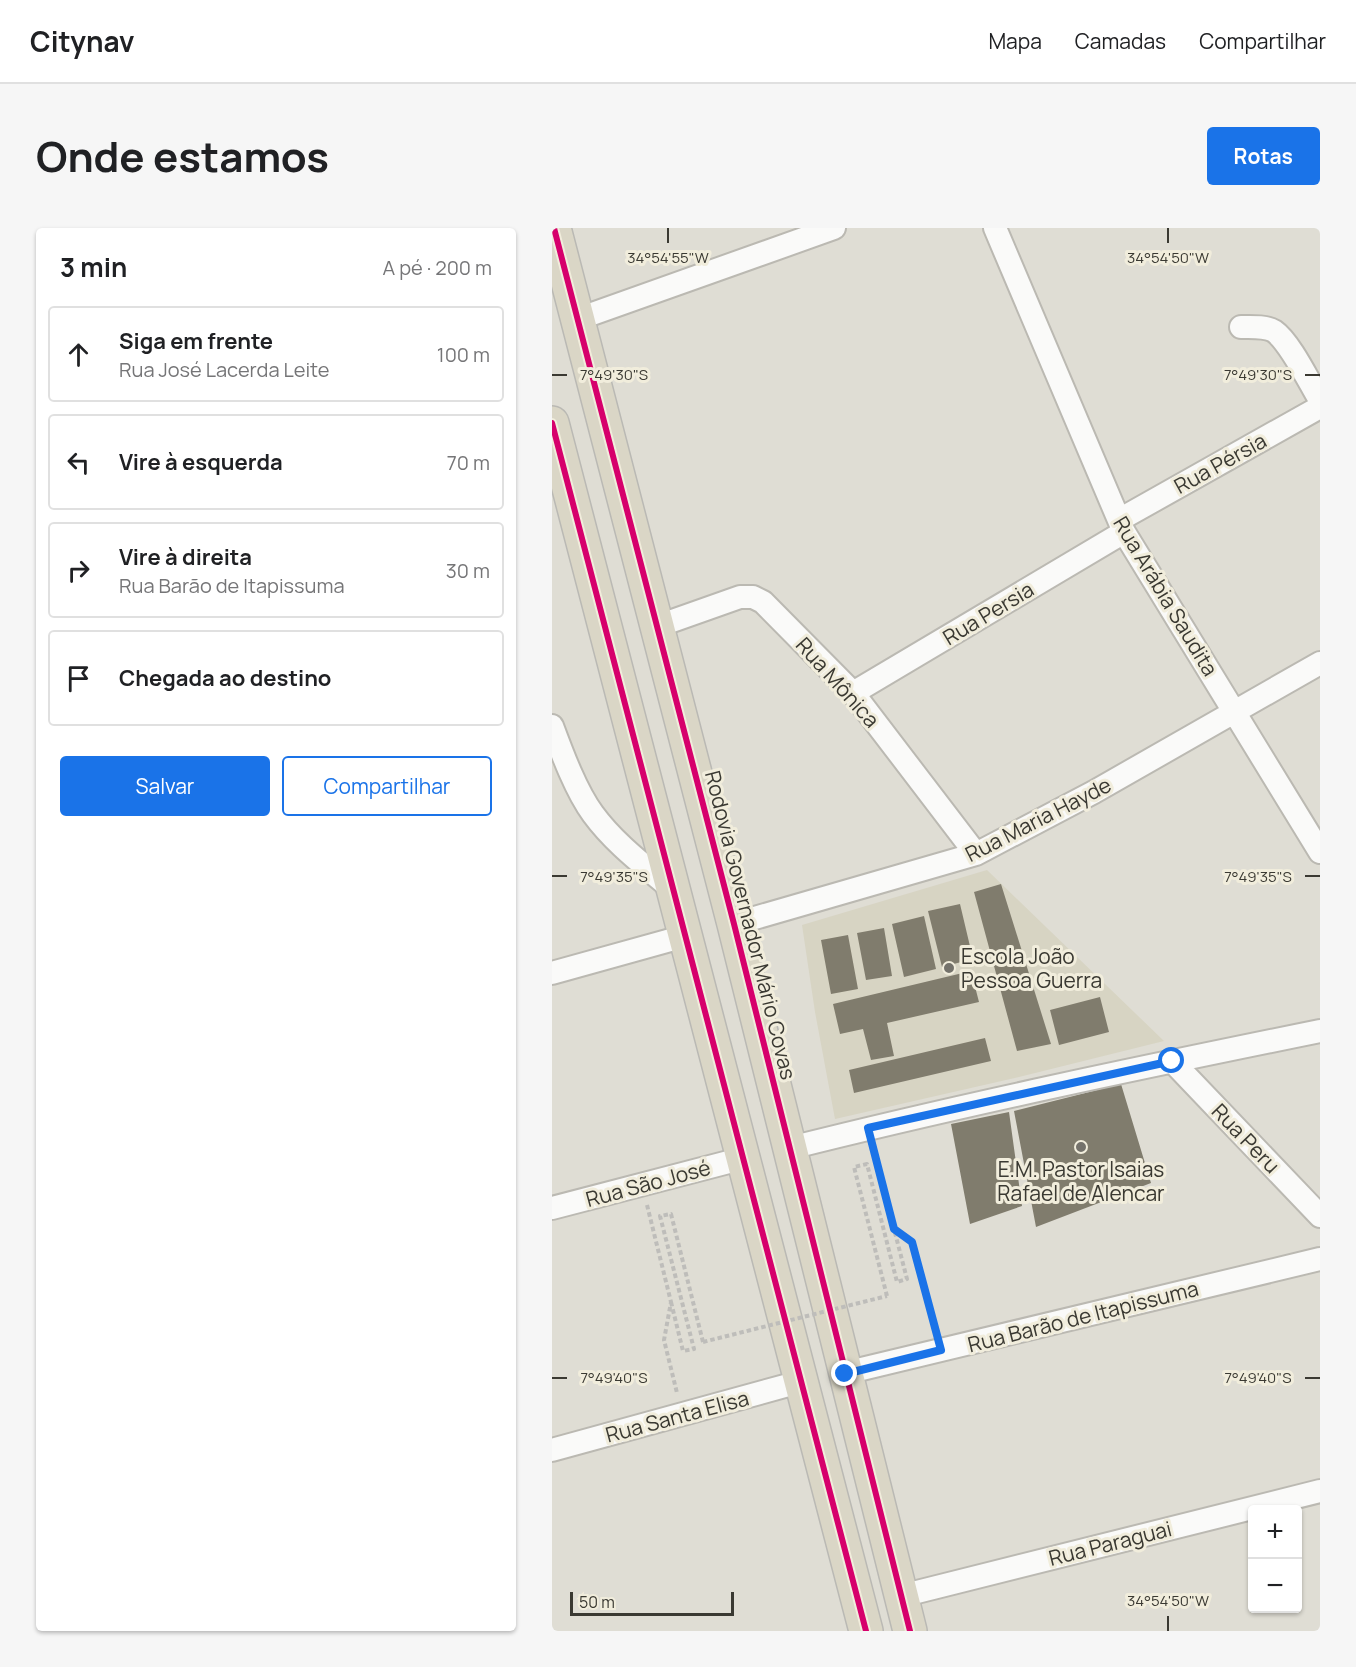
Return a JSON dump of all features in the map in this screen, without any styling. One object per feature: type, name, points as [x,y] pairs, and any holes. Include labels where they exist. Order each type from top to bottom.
[{"type":"highway","name":"Rodovia Governador Mário Covas","points":[[554,228],[734,924],[910,1631]]},
{"type":"highway","points":[[552,423],[866,1631]]},
{"type":"street","points":[[578,319],[834,228]]},
{"type":"street","name":"Rua Arábia Saudita","points":[[995,228],[1121,526],[1320,852]]},
{"type":"street","points":[[1241,327],[1260,327],[1273,331],[1285,342],[1320,400]]},
{"type":"street","name":"Rua Pérsia","points":[[1121,526],[1320,407]]},
{"type":"street","name":"Rua Persia","points":[[853,693],[1121,526]]},
{"type":"street","name":"Rua Mônica","points":[[658,626],[740,597],[753,597],[763,602],[853,693],[976,854]]},
{"type":"street","name":"Rua Maria Hayde","points":[[734,924],[976,854],[1094,792],[1320,663]]},
{"type":"street","points":[[552,726],[557,754],[591,813],[612,838],[673,890]]},
{"type":"street","points":[[552,973],[685,936]]},
{"type":"street","points":[[790,1148],[868,1128],[1320,1031]]},
{"type":"street","name":"Rua Peru","points":[[1172,1061],[1320,1216]]},
{"type":"street","name":"Rua São José","points":[[552,1208],[744,1158]]},
{"type":"street","name":"Rua Barão de Itapissuma","points":[[845,1374],[1320,1259]]},
{"type":"street","name":"Rua Santa Elisa","points":[[552,1450],[803,1382]]},
{"type":"street","name":"Rua Paraguai","points":[[901,1596],[1320,1491]]},
{"type":"path","points":[[642,1184],[683,1351],[694,1349],[660,1216],[671,1214],[703,1342],[887,1296],[854,1167],[867,1164],[897,1282],[907,1279],[868,1128]]},
{"type":"path","points":[[894,1229],[912,1242],[941,1350]]},
{"type":"path","points":[[670,1302],[664,1340],[682,1415]]},
{"type":"shaded area","name":"Escola João Pessoa Guerra","points":[[987,870],[1164,1041],[835,1119],[802,925]]},
{"type":"building","points":[[1001,884],[1051,1044],[1017,1051],[974,892]]},
{"type":"building","points":[[960,904],[973,959],[942,967],[928,911]]},
{"type":"building","points":[[924,916],[936,969],[904,977],[892,924]]},
{"type":"building","points":[[884,928],[892,976],[866,980],[857,933]]},
{"type":"building","points":[[848,935],[858,989],[831,994],[821,940]]},
{"type":"building","points":[[971,971],[979,1002],[887,1023],[894,1056],[871,1060],[863,1029],[840,1034],[833,1004]]},
{"type":"building","points":[[1100,997],[1109,1032],[1059,1045],[1050,1010]]},
{"type":"building","points":[[985,1038],[991,1061],[854,1093],[849,1070]]},
{"type":"building","name":"E.M. Pastor Isaias Rafael de Alencar","points":[[1121,1084],[1151,1183],[1036,1227],[1014,1111]]},
{"type":"building","points":[[1009,1112],[1022,1206],[970,1224],[951,1124]]},
{"type":"cycle path","points":[[554,228],[734,924],[910,1631]]},
{"type":"cycle path","points":[[552,423],[866,1631]]},
{"type":"place","name":"Escola João Pessoa Guerra","points":[[949,968]]},
{"type":"place","name":"E.M. Pastor Isaias Rafael de Alencar","points":[[1081,1147]]},
{"type":"route","points":[[845,1374],[941,1350],[912,1242],[894,1229],[868,1128],[1172,1061]]}]
